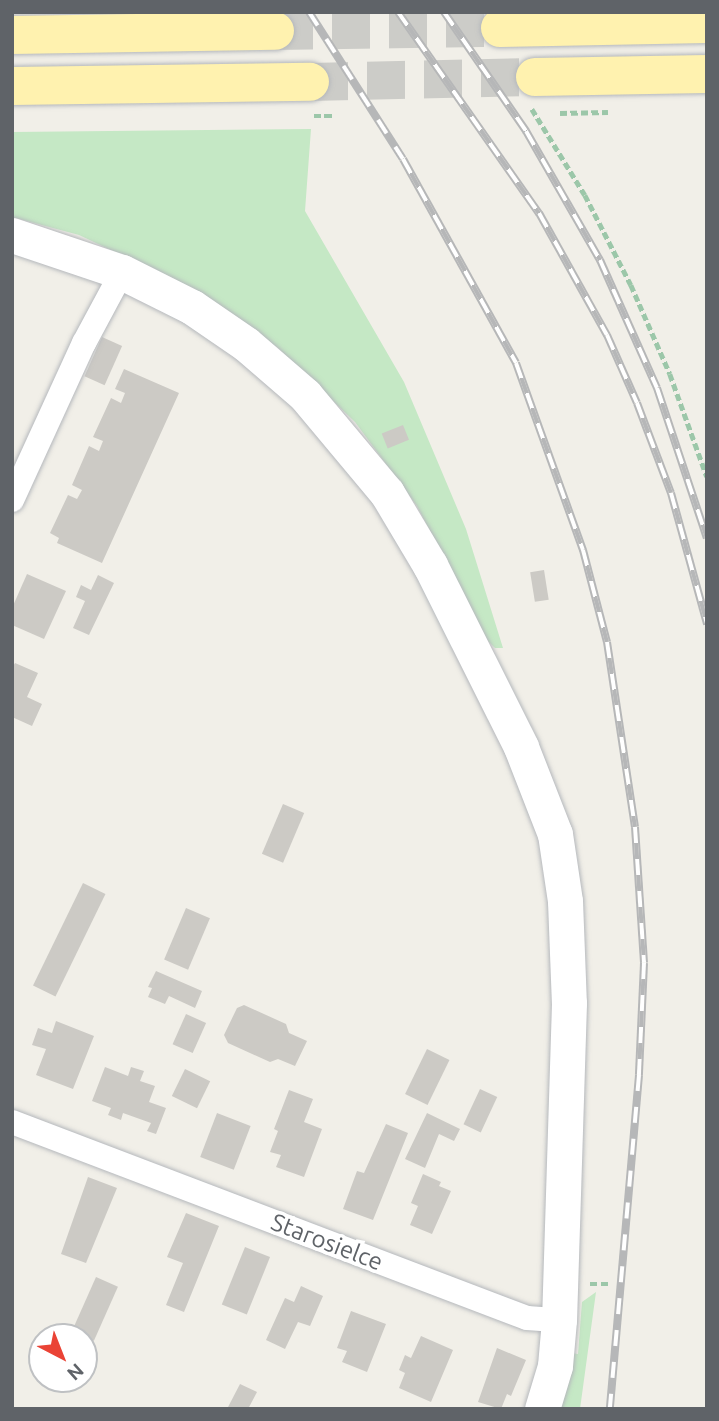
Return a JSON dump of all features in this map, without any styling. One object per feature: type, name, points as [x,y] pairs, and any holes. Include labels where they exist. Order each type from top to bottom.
[{"type":"main road","points":[[500,28],[707,24]]},
{"type":"main road","points":[[12,35],[275,31]]},
{"type":"main road","points":[[532,90],[707,74]]},
{"type":"main road","points":[[12,86],[310,82]]},
{"type":"street","points":[[12,234],[122,272],[192,307],[246,344],[305,396],[340,433],[387,493],[429,565],[521,747],[555,834],[565,901],[569,1003],[559,1320],[555,1366],[542,1409]]},
{"type":"street","points":[[12,500],[84,343],[122,272]]},
{"type":"street","name":"Starosielce","points":[[12,1122],[527,1318],[559,1320]]},
{"type":"path","points":[[532,90],[631,285],[670,374],[707,477]]},
{"type":"green space","points":[[311,129],[305,211],[404,382],[466,529],[503,648],[495,648],[486,639],[417,506],[355,422],[277,347],[185,285],[79,235],[12,217],[12,132]]},
{"type":"green space","points":[[596,1292],[580,1409],[557,1409],[571,1353],[578,1354],[582,1302]]},
{"type":"building","points":[[102,337],[122,346],[105,385],[85,376]]},
{"type":"building","points":[[124,369],[179,393],[102,563],[57,543],[59,538],[50,533],[68,495],[77,499],[82,490],[72,485],[89,446],[99,451],[103,441],[93,437],[111,398],[121,403],[125,393],[115,389]]},
{"type":"building","points":[[403,425],[409,440],[388,448],[382,434]]},
{"type":"building","points":[[544,570],[549,600],[535,602],[530,572]]},
{"type":"building","points":[[27,574],[66,591],[44,639],[12,625],[12,608]]},
{"type":"building","points":[[98,575],[114,583],[89,635],[73,628],[85,601],[76,597],[81,585],[91,590]]},
{"type":"building","points":[[15,663],[38,673],[27,697],[42,704],[32,726],[12,717],[12,668]]},
{"type":"building","points":[[283,804],[304,813],[283,863],[262,854]]},
{"type":"building","points":[[83,883],[105,894],[55,996],[33,985]]},
{"type":"building","points":[[186,908],[210,918],[188,970],[164,960]]},
{"type":"building","points":[[156,971],[202,991],[195,1008],[169,996],[165,1004],[148,997],[152,988],[148,987]]},
{"type":"building","points":[[244,1005],[286,1024],[289,1033],[307,1041],[295,1066],[278,1059],[270,1062],[228,1043],[224,1035],[237,1008]]},
{"type":"building","points":[[186,1014],[206,1023],[193,1053],[173,1044]]},
{"type":"building","points":[[56,1021],[94,1036],[73,1089],[36,1075],[46,1049],[32,1045],[38,1028],[52,1033]]},
{"type":"building","points":[[427,1049],[449,1060],[428,1105],[405,1094]]},
{"type":"building","points":[[105,1067],[128,1076],[131,1067],[144,1071],[140,1081],[155,1086],[149,1102],[166,1108],[156,1134],[147,1131],[151,1123],[123,1113],[121,1120],[108,1115],[111,1108],[92,1101]]},
{"type":"building","points":[[185,1069],[210,1081],[197,1108],[172,1096]]},
{"type":"building","points":[[480,1089],[497,1097],[481,1132],[464,1124]]},
{"type":"building","points":[[289,1090],[313,1099],[304,1122],[322,1129],[304,1177],[276,1167],[281,1155],[270,1152],[278,1131],[274,1129]]},
{"type":"building","points":[[217,1113],[251,1126],[234,1170],[200,1157]]},
{"type":"building","points":[[427,1113],[460,1129],[454,1141],[439,1134],[425,1168],[405,1159]]},
{"type":"building","points":[[386,1124],[408,1133],[373,1220],[343,1209],[357,1171],[364,1173]]},
{"type":"building","points":[[423,1174],[441,1182],[439,1186],[451,1191],[432,1234],[410,1225],[418,1206],[411,1203]]},
{"type":"building","points":[[88,1177],[117,1188],[86,1263],[61,1254]]},
{"type":"building","points":[[186,1213],[219,1226],[184,1312],[166,1305],[183,1263],[167,1257]]},
{"type":"building","points":[[245,1247],[270,1257],[247,1315],[222,1304]]},
{"type":"building","points":[[96,1277],[118,1287],[98,1332],[98,1323],[76,1323]]},
{"type":"building","points":[[301,1286],[323,1296],[310,1326],[298,1322],[285,1349],[266,1340],[285,1298],[294,1302]]},
{"type":"building","points":[[351,1311],[386,1324],[367,1372],[342,1362],[347,1351],[337,1348]]},
{"type":"building","points":[[421,1336],[453,1350],[431,1402],[399,1388],[405,1373],[399,1370],[405,1355],[411,1358]]},
{"type":"building","points":[[497,1348],[526,1360],[511,1396],[507,1394],[501,1409],[478,1402]]},
{"type":"building","points":[[240,1384],[257,1392],[248,1409],[227,1409]]},
{"type":"tunnel","points":[[275,31],[500,28]]},
{"type":"tunnel","points":[[310,82],[535,77]]},
{"type":"railway","points":[[309,12],[403,159],[516,363],[583,550],[607,642],[635,827],[644,963],[639,1075],[610,1409]]},
{"type":"railway","points":[[398,12],[539,213],[607,335],[637,403],[671,493],[707,624]]},
{"type":"railway","points":[[444,12],[526,131],[600,260],[657,388],[707,538]]}]
